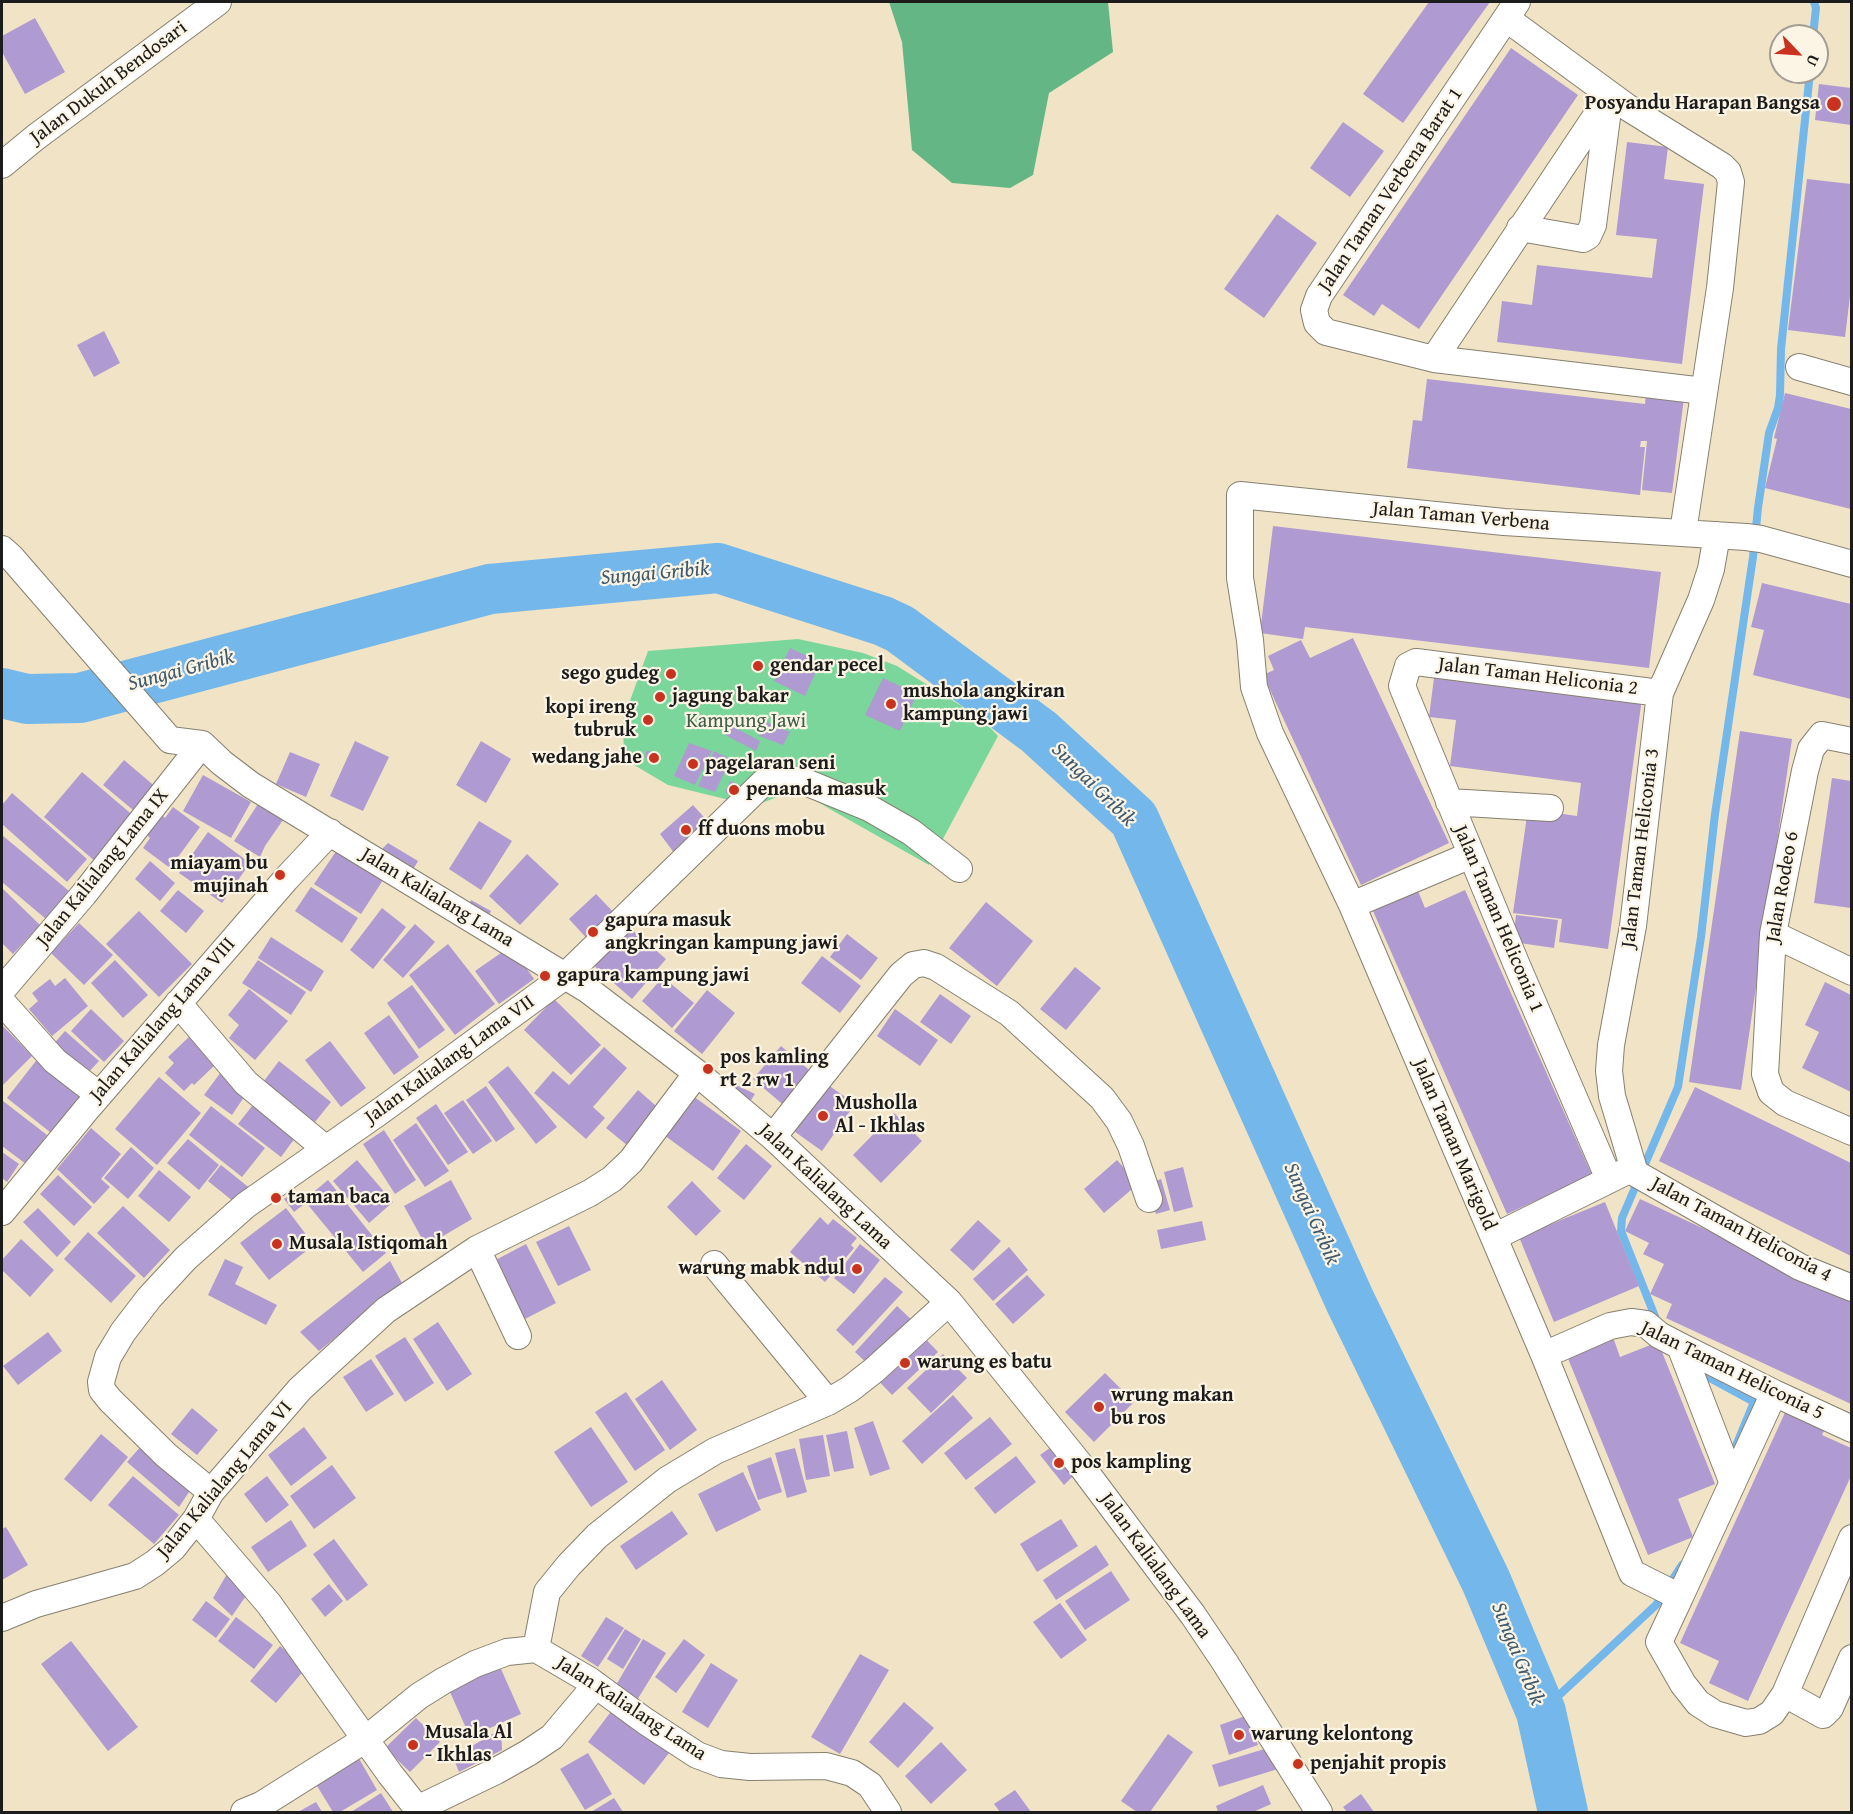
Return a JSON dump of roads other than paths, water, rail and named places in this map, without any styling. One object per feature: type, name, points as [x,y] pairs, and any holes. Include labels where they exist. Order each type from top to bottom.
[{"type":"street","name":"Jalan Dukuh Bendosari","points":[[2,165],[36,137],[218,2]]},
{"type":"street","name":"Jalan Taman Verbena Barat 1","points":[[1683,532],[1720,288],[1731,182],[1728,172],[1610,95],[1512,10],[1318,296],[1314,310],[1317,323],[1326,332],[1434,358],[1704,391]]},
{"type":"street","points":[[1520,228],[1583,239],[1588,236],[1593,225],[1610,95]]},
{"type":"street","points":[[1434,358],[1610,95]]},
{"type":"street","points":[[1799,367],[1851,382]]},
{"type":"street","name":"Jalan Taman Verbena","points":[[1239,495],[1504,522],[1753,538],[1851,564]]},
{"type":"street","name":"Jalan Taman Marigold","points":[[1239,495],[1240,578],[1251,640],[1254,687],[1270,733],[1352,905],[1544,1355],[1632,1573],[1677,1596]]},
{"type":"street","name":"Jalan Taman Heliconia 3","points":[[1639,1174],[1612,1096],[1610,1054],[1633,926],[1660,693],[1701,600],[1711,569],[1717,535]]},
{"type":"street","points":[[6,553],[170,741],[202,744]]},
{"type":"street","name":"Jalan Taman Heliconia 2","points":[[1416,662],[1660,693]]},
{"type":"street","name":"Jalan Taman Heliconia 1","points":[[1416,662],[1408,666],[1402,686],[1471,855],[1609,1179]]},
{"type":"street","name":"Jalan Rodeo 6","points":[[1851,741],[1822,735],[1811,749],[1805,771],[1773,934],[1765,1074],[1771,1092],[1785,1103],[1851,1132]]},
{"type":"street","name":"Jalan Kalialang Lama","points":[[202,744],[222,764],[251,785],[588,990],[697,1073],[773,1137],[949,1302],[1082,1467],[1193,1615],[1319,1812]]},
{"type":"street","name":"Jalan Kalialang Lama IX","points":[[2,990],[84,894],[202,744]]},
{"type":"street","name":"Jalan Kalialang Lama VII","points":[[211,1492],[166,1455],[110,1400],[102,1389],[101,1382],[113,1349],[149,1298],[186,1258],[246,1205],[565,976],[764,782],[781,778],[803,781],[869,808],[911,832],[959,869]]},
{"type":"street","points":[[1449,802],[1550,808]]},
{"type":"street","name":"Jalan Kalialang Lama VIII","points":[[2,1212],[178,1003],[330,832]]},
{"type":"street","points":[[1352,905],[1471,855]]},
{"type":"street","points":[[1773,934],[1851,972]]},
{"type":"street","points":[[773,1137],[901,975],[913,965],[924,963],[936,967],[1009,1013],[1102,1098],[1123,1129],[1149,1199]]},
{"type":"street","points":[[2,1002],[56,1061],[99,1095]]},
{"type":"street","points":[[178,1003],[246,1083],[326,1149]]},
{"type":"street","name":"Jalan Kalialang Lama VI","points":[[2,1618],[36,1604],[135,1576],[173,1548],[196,1519],[211,1492],[300,1389],[386,1310],[477,1249],[590,1193],[612,1179],[631,1161],[697,1073]]},
{"type":"street","points":[[1494,1237],[1609,1179],[1639,1174]]},
{"type":"street","name":"Jalan Taman Heliconia 4","points":[[1639,1174],[1800,1267],[1851,1288]]},
{"type":"street","points":[[477,1249],[518,1336]]},
{"type":"street","points":[[714,1264],[828,1402]]},
{"type":"street","points":[[257,1810],[366,1739],[419,1696],[443,1681],[475,1664],[538,1640],[547,1592],[597,1536],[667,1480],[715,1451],[828,1402],[850,1389],[949,1302]]},
{"type":"street","name":"Jalan Taman Heliconia 5","points":[[1544,1355],[1610,1326],[1631,1322],[1646,1324],[1677,1351],[1851,1429]]},
{"type":"street","points":[[1677,1351],[1728,1472]]},
{"type":"street","points":[[1774,1393],[1728,1472],[1659,1642],[1683,1684],[1698,1703],[1715,1714],[1746,1723],[1759,1721],[1772,1713],[1785,1694],[1851,1538]]},
{"type":"street","points":[[196,1519],[270,1604],[418,1811],[496,1771],[552,1737],[596,1685]]},
{"type":"street","name":"Jalan Kalialang Lama","points":[[538,1640],[645,1721],[697,1755],[721,1764],[750,1767],[825,1766],[852,1773],[870,1785],[888,1812]]},
{"type":"street","points":[[1785,1694],[1823,1715],[1830,1708],[1851,1658]]},
{"type":"waterway","points":[[1814,2],[1816,8],[1814,24]]},
{"type":"waterway","points":[[1658,1324],[1621,1231],[1622,1218],[1678,1087],[1701,937],[1715,814],[1769,433],[1780,395],[1781,349],[1809,84]]},
{"type":"waterway","name":"Sungai Gribik","points":[[2,693],[27,699],[80,698],[490,589],[718,568],[883,621],[900,629],[1039,732],[1134,819],[1350,1301],[1486,1581],[1541,1712],[1563,1812]]},
{"type":"waterway","points":[[1697,1371],[1754,1402],[1733,1453]]},
{"type":"waterway","points":[[1541,1712],[1656,1605],[1682,1565]]},
{"type":"place","name":"Posyandu Harapan Bangsa","points":[[1834,104]]},
{"type":"place","name":"gendar pecel","points":[[758,666]]},
{"type":"place","name":"sego gudeg","points":[[671,674]]},
{"type":"place","name":"jagung bakar","points":[[660,697]]},
{"type":"place","name":"mushola angkiran kampung jawi","points":[[891,704]]},
{"type":"place","name":"kopi ireng tubruk","points":[[648,720]]},
{"type":"place","name":"wedang jahe","points":[[654,758]]},
{"type":"place","name":"pagelaran seni","points":[[693,764]]},
{"type":"place","name":"penanda masuk","points":[[734,790]]},
{"type":"place","name":"ff duons mobu","points":[[686,830]]},
{"type":"place","name":"miayam bu mujinah","points":[[280,875]]},
{"type":"place","name":"gapura masuk angkringan kampung jawi","points":[[593,932]]},
{"type":"place","name":"gapura kampung jawi","points":[[545,976]]},
{"type":"place","name":"pos kamling rt 2 rw 1","points":[[708,1069]]},
{"type":"place","name":"Musholla Al - Ikhlas","points":[[823,1116]]},
{"type":"place","name":"taman baca","points":[[276,1198]]},
{"type":"place","name":"Musala Istiqomah","points":[[277,1244]]},
{"type":"place","name":"warung mabk ndul","points":[[857,1269]]},
{"type":"place","name":"warung es batu","points":[[905,1363]]},
{"type":"place","name":"wrung makan bu ros","points":[[1099,1407]]},
{"type":"place","name":"pos kampling","points":[[1059,1463]]},
{"type":"place","name":"warung kelontong","points":[[1239,1735]]},
{"type":"place","name":"Musala Al - Ikhlas","points":[[413,1745]]},
{"type":"place","name":"penjahit propis","points":[[1298,1764]]},
{"type":"park label","name":"Kampung Jawi","points":[[746,722]]}]
